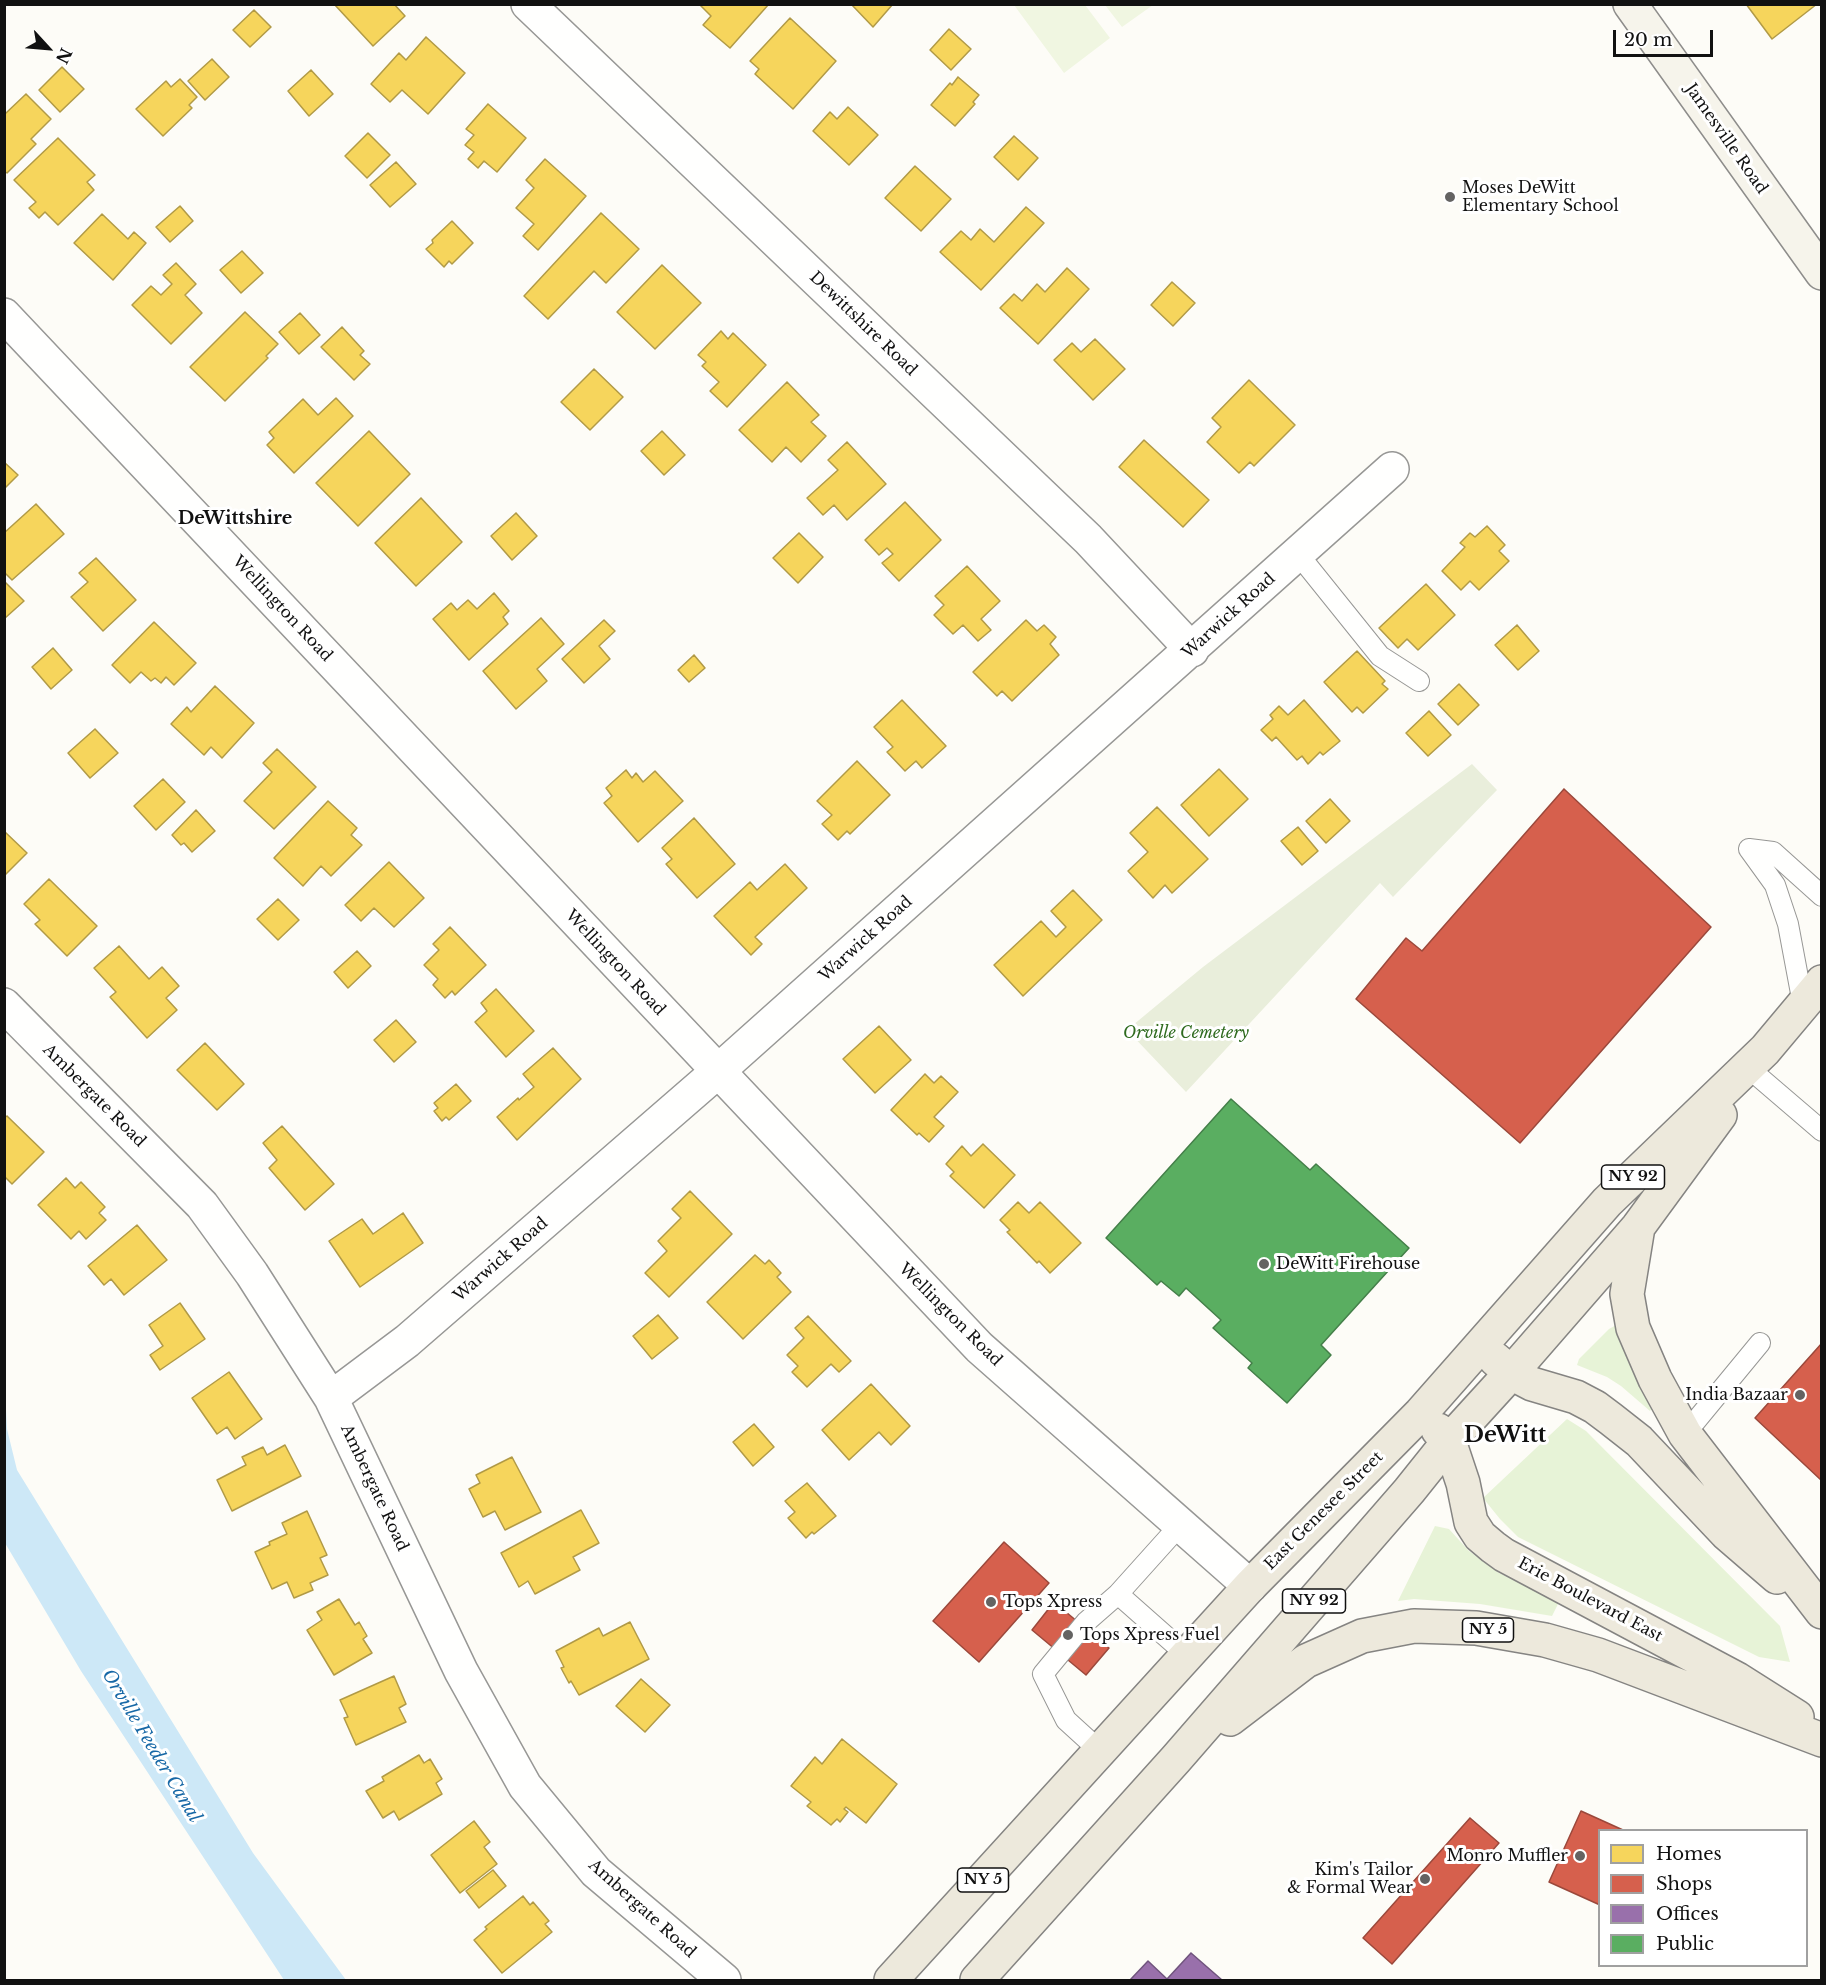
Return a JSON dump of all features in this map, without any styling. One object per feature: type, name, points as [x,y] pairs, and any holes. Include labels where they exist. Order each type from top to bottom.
[{"type":"main road","name":"East Genesee Street","points":[[977,1980],[1176,1760],[1409,1491],[1449,1441],[1638,1227],[1758,1061],[1812,993]]},
{"type":"main road","name":"East Genesee Street","points":[[891,1980],[1250,1586],[1422,1413],[1607,1202],[1758,1061]]},
{"type":"main road","points":[[1638,1227],[1627,1294],[1633,1328],[1655,1379],[1685,1434],[1821,1614]]},
{"type":"main road","points":[[1481,1346],[1510,1373],[1532,1384],[1576,1397],[1595,1407],[1639,1441],[1726,1533],[1821,1614]]},
{"type":"main road","name":"Erie Boulevard East","points":[[1422,1413],[1449,1441],[1463,1483],[1471,1522],[1480,1536],[1493,1547],[1737,1679],[1821,1732]]},
{"type":"main road","name":"NY 5","points":[[1176,1760],[1306,1661],[1362,1636],[1414,1626],[1476,1628],[1545,1640],[1598,1655],[1821,1740]]},
{"type":"street","name":"Dewittshire Road","points":[[528,4],[1089,539],[1192,650]]},
{"type":"street","name":"Jamesville Road","points":[[1630,4],[1821,273]]},
{"type":"street","name":"Wellington Road","points":[[4,315],[979,1347],[1250,1586]]},
{"type":"street","name":"Warwick Road","points":[[332,1398],[407,1341],[717,1072],[1392,469]]},
{"type":"street","name":"Ambergate Road","points":[[4,1005],[202,1205],[252,1274],[332,1398],[461,1671],[525,1786],[596,1872],[724,1980]]},
{"type":"lane","points":[[1298,554],[1380,656],[1419,681]]},
{"type":"lane","points":[[1812,993],[1776,885],[1749,849],[1773,852],[1821,896]]},
{"type":"lane","points":[[1758,1061],[1821,1131]]},
{"type":"lane","points":[[1685,1434],[1760,1343]]},
{"type":"lane","points":[[1100,1751],[1066,1720],[1043,1674],[1086,1622],[1118,1594],[1180,1525]]},
{"type":"lane","points":[[1118,1594],[1188,1655]]},
{"type":"green space","points":[[1014,5],[1085,5],[1110,38],[1064,73]]},
{"type":"green space","points":[[1105,5],[1153,5],[1122,27]]},
{"type":"green space","name":"Orville Cemetery","points":[[1472,764],[1497,790],[1393,897],[1380,883],[1186,1092],[1127,1030],[1203,967]]},
{"type":"green space","points":[[1618,1324],[1652,1408],[1650,1411],[1607,1377],[1577,1365],[1579,1359],[1609,1329]]},
{"type":"green space","points":[[1567,1419],[1586,1431],[1780,1626],[1790,1662],[1759,1657],[1518,1537],[1500,1519],[1483,1498]]},
{"type":"green space","points":[[1435,1526],[1449,1529],[1469,1551],[1499,1573],[1559,1602],[1552,1616],[1480,1604],[1414,1599],[1398,1601]]},
{"type":"water","name":"Orville Feeder Canal","points":[[5,1389],[7,1429],[17,1470],[253,1853],[346,1980],[284,1980],[81,1671],[5,1543]]},
{"type":"building: Homes","points":[[334,4],[394,4],[405,16],[373,46]]},
{"type":"building: Homes","points":[[699,4],[769,4],[730,48],[703,25],[711,16]]},
{"type":"building: Homes","points":[[851,4],[893,4],[873,27]]},
{"type":"building: Homes","points":[[1746,4],[1817,4],[1772,39]]},
{"type":"building: Homes","points":[[254,10],[271,27],[250,47],[233,30]]},
{"type":"building: Homes","points":[[790,18],[836,61],[793,109],[755,74],[759,69],[750,61]]},
{"type":"building: Homes","points":[[949,29],[971,49],[951,70],[930,50]]},
{"type":"building: Homes","points":[[426,37],[465,73],[428,114],[402,90],[390,102],[371,84],[399,53],[406,60]]},
{"type":"building: Homes","points":[[212,59],[229,77],[205,100],[188,81]]},
{"type":"building: Homes","points":[[62,67],[84,89],[60,112],[39,90]]},
{"type":"building: Homes","points":[[311,70],[333,94],[309,116],[288,91]]},
{"type":"building: Homes","points":[[958,77],[979,95],[973,102],[975,104],[955,126],[931,105]]},
{"type":"building: Homes","points":[[180,79],[197,97],[189,105],[192,108],[163,136],[136,109],[166,81],[171,87]]},
{"type":"building: Homes","points":[[26,94],[51,119],[31,139],[36,144],[7,173],[4,171],[4,111],[6,113]]},
{"type":"building: Homes","points":[[488,104],[526,138],[497,172],[484,161],[478,168],[468,159],[474,152],[465,145],[474,135],[466,129]]},
{"type":"building: Homes","points":[[848,107],[878,135],[849,165],[813,131],[830,112],[837,119]]},
{"type":"building: Homes","points":[[368,133],[390,155],[367,178],[345,156]]},
{"type":"building: Homes","points":[[1014,136],[1038,158],[1018,180],[994,157]]},
{"type":"building: Homes","points":[[58,138],[95,175],[87,182],[94,190],[58,225],[45,212],[39,218],[29,208],[36,202],[14,180]]},
{"type":"building: Homes","points":[[545,159],[586,196],[538,250],[523,236],[534,224],[516,208],[534,188],[526,180]]},
{"type":"building: Homes","points":[[396,162],[416,184],[390,207],[370,185]]},
{"type":"building: Homes","points":[[915,166],[951,199],[921,231],[885,198]]},
{"type":"building: Homes","points":[[180,206],[193,221],[170,242],[156,227]]},
{"type":"building: Homes","points":[[1026,207],[1044,223],[981,290],[940,252],[961,231],[971,240],[980,229],[994,242]]},
{"type":"building: Homes","points":[[601,213],[639,249],[606,283],[594,271],[548,319],[524,296]]},
{"type":"building: Homes","points":[[102,214],[128,239],[134,232],[146,243],[113,280],[74,243]]},
{"type":"building: Homes","points":[[452,221],[473,243],[452,264],[449,261],[444,267],[426,249]]},
{"type":"building: Homes","points":[[242,251],[263,273],[241,293],[220,270]]},
{"type":"building: Homes","points":[[176,263],[196,284],[185,295],[202,313],[171,344],[132,305],[151,286],[161,295],[172,284],[163,275]]},
{"type":"building: Homes","points":[[662,265],[701,303],[655,349],[617,312]]},
{"type":"building: Homes","points":[[1067,268],[1089,289],[1038,344],[1000,308],[1014,294],[1022,301],[1037,284],[1045,292]]},
{"type":"building: Homes","points":[[1172,282],[1195,303],[1173,326],[1151,305]]},
{"type":"building: Homes","points":[[245,312],[278,344],[266,356],[268,358],[225,401],[190,367]]},
{"type":"building: Homes","points":[[300,313],[320,335],[299,354],[279,332]]},
{"type":"building: Homes","points":[[342,327],[364,351],[360,355],[370,364],[354,380],[321,347]]},
{"type":"building: Homes","points":[[721,331],[728,339],[733,333],[766,365],[727,407],[710,391],[719,382],[702,366],[706,362],[698,355]]},
{"type":"building: Homes","points":[[1095,339],[1125,369],[1093,400],[1054,360],[1072,343],[1081,352]]},
{"type":"building: Homes","points":[[594,369],[623,397],[590,430],[561,402]]},
{"type":"building: Homes","points":[[1249,380],[1295,425],[1254,466],[1250,462],[1239,473],[1207,442],[1221,427],[1212,418]]},
{"type":"building: Homes","points":[[787,382],[819,415],[811,422],[826,436],[801,462],[786,447],[772,462],[739,430]]},
{"type":"building: Homes","points":[[336,398],[353,416],[294,473],[267,445],[274,438],[269,432],[303,399],[318,415]]},
{"type":"building: Homes","points":[[369,431],[410,474],[358,526],[316,483]]},
{"type":"building: Homes","points":[[662,431],[685,455],[664,475],[641,451]]},
{"type":"building: Homes","points":[[1144,440],[1209,500],[1183,527],[1119,467]]},
{"type":"building: Homes","points":[[847,442],[886,484],[847,520],[834,505],[823,515],[807,498],[838,470],[828,460]]},
{"type":"building: Homes","points":[[4,462],[18,475],[4,489]]},
{"type":"building: Homes","points":[[421,498],[462,542],[416,586],[375,543]]},
{"type":"building: Homes","points":[[905,502],[941,540],[899,581],[882,563],[893,554],[887,548],[879,555],[865,540]]},
{"type":"building: Homes","points":[[36,504],[64,534],[12,580],[4,572],[4,533]]},
{"type":"building: Homes","points":[[516,513],[537,536],[512,560],[491,536]]},
{"type":"building: Homes","points":[[1487,526],[1505,545],[1499,551],[1509,561],[1479,590],[1470,581],[1461,590],[1442,571],[1465,547],[1460,543],[1470,533],[1475,537]]},
{"type":"building: Homes","points":[[799,533],[823,557],[798,583],[773,558]]},
{"type":"building: Homes","points":[[96,558],[136,600],[103,631],[71,597],[88,582],[79,573]]},
{"type":"building: Homes","points":[[967,566],[1000,601],[981,619],[991,630],[978,641],[963,625],[953,634],[934,615],[944,605],[935,596]]},
{"type":"building: Homes","points":[[4,581],[24,601],[4,619]]},
{"type":"building: Homes","points":[[1426,584],[1455,615],[1418,650],[1407,639],[1398,648],[1379,628]]},
{"type":"building: Homes","points":[[494,593],[509,611],[503,617],[508,624],[469,660],[433,619],[451,603],[457,610],[468,600],[477,609]]},
{"type":"building: Homes","points":[[541,618],[564,644],[537,669],[547,681],[516,709],[483,671]]},
{"type":"building: Homes","points":[[604,620],[615,631],[599,646],[610,659],[584,683],[562,659]]},
{"type":"building: Homes","points":[[1026,620],[1037,631],[1044,625],[1056,637],[1050,644],[1059,655],[1012,701],[1002,691],[997,696],[973,672]]},
{"type":"building: Homes","points":[[154,622],[196,663],[174,685],[166,677],[161,683],[155,678],[151,681],[141,672],[130,683],[112,665]]},
{"type":"building: Homes","points":[[1517,625],[1539,651],[1518,670],[1495,645]]},
{"type":"building: Homes","points":[[53,648],[72,670],[51,689],[32,667]]},
{"type":"building: Homes","points":[[1357,651],[1385,681],[1382,684],[1388,689],[1363,713],[1357,707],[1352,712],[1324,682]]},
{"type":"building: Homes","points":[[694,655],[705,668],[689,682],[678,670]]},
{"type":"building: Homes","points":[[1459,684],[1479,705],[1458,725],[1438,704]]},
{"type":"building: Homes","points":[[215,686],[254,723],[222,758],[211,747],[204,755],[171,724],[187,707],[191,712]]},
{"type":"building: Homes","points":[[902,700],[946,746],[922,768],[916,761],[905,771],[887,752],[893,747],[874,727]]},
{"type":"building: Homes","points":[[1304,700],[1340,741],[1323,755],[1320,752],[1308,764],[1302,756],[1297,760],[1276,737],[1272,741],[1261,730],[1273,719],[1270,715],[1279,706],[1288,715]]},
{"type":"building: Homes","points":[[1429,711],[1451,735],[1428,756],[1406,733]]},
{"type":"building: Homes","points":[[95,729],[118,753],[90,778],[68,753]]},
{"type":"building: Homes","points":[[277,749],[316,787],[274,829],[244,801],[272,772],[263,763]]},
{"type":"building: Homes","points":[[857,761],[890,795],[850,834],[847,831],[838,840],[822,824],[832,815],[817,801]]},
{"type":"building: Homes","points":[[1219,769],[1248,799],[1209,836],[1181,805]]},
{"type":"building: Homes","points":[[626,770],[632,778],[636,773],[643,782],[655,771],[683,801],[638,842],[604,803],[612,796],[606,788]]},
{"type":"building: Homes","points":[[163,779],[185,802],[156,830],[134,806]]},
{"type":"building: Homes","points":[[1330,799],[1350,821],[1326,843],[1306,821]]},
{"type":"building: Homes","points":[[328,801],[357,828],[351,835],[362,845],[331,876],[321,866],[303,886],[274,858]]},
{"type":"building: Homes","points":[[1157,807],[1208,859],[1172,893],[1165,885],[1153,898],[1128,871],[1148,852],[1130,833]]},
{"type":"building: Homes","points":[[196,810],[215,831],[192,852],[172,835]]},
{"type":"building: Homes","points":[[694,818],[735,864],[697,898],[666,864],[672,859],[662,848]]},
{"type":"building: Homes","points":[[1298,827],[1318,851],[1302,865],[1281,841]]},
{"type":"building: Homes","points":[[4,831],[27,853],[4,876]]},
{"type":"building: Homes","points":[[389,862],[424,898],[394,927],[374,908],[361,921],[345,905]]},
{"type":"building: Homes","points":[[785,864],[807,888],[755,937],[762,944],[751,955],[714,916],[750,882],[757,890]]},
{"type":"building: Homes","points":[[49,879],[97,926],[67,956],[35,924],[40,920],[24,904]]},
{"type":"building: Homes","points":[[1073,890],[1102,920],[1023,996],[994,965],[1041,921],[1056,937],[1066,927],[1051,911]]},
{"type":"building: Homes","points":[[278,899],[299,920],[278,940],[257,919]]},
{"type":"building: Homes","points":[[450,927],[486,965],[455,995],[452,991],[445,998],[433,985],[438,979],[424,965],[439,950],[433,944]]},
{"type":"building: Homes","points":[[119,946],[149,979],[162,967],[179,986],[166,998],[177,1010],[147,1038],[110,997],[116,992],[94,968]]},
{"type":"building: Homes","points":[[357,951],[371,966],[348,988],[334,972]]},
{"type":"building: Homes","points":[[496,989],[534,1031],[506,1057],[475,1022],[487,1011],[481,1003]]},
{"type":"building: Homes","points":[[396,1020],[416,1042],[394,1062],[374,1040]]},
{"type":"building: Homes","points":[[879,1026],[911,1060],[875,1093],[843,1059]]},
{"type":"building: Homes","points":[[205,1043],[244,1084],[217,1110],[177,1070]]},
{"type":"building: Homes","points":[[553,1048],[581,1079],[517,1140],[497,1117],[534,1087],[523,1074]]},
{"type":"building: Homes","points":[[925,1074],[934,1083],[941,1076],[958,1092],[934,1117],[944,1126],[929,1142],[919,1133],[917,1135],[891,1110]]},
{"type":"building: Homes","points":[[456,1084],[471,1101],[449,1120],[446,1117],[442,1121],[434,1111],[438,1108],[434,1103]]},
{"type":"building: Homes","points":[[7,1116],[44,1152],[12,1184],[4,1176],[4,1118]]},
{"type":"building: Homes","points":[[282,1126],[334,1184],[305,1210],[269,1168],[277,1160],[263,1143]]},
{"type":"building: Homes","points":[[983,1144],[1015,1175],[984,1208],[950,1176],[954,1172],[946,1164],[962,1146],[971,1156]]},
{"type":"building: Homes","points":[[66,1178],[75,1188],[81,1182],[105,1207],[99,1213],[106,1220],[86,1239],[79,1231],[71,1239],[38,1205]]},
{"type":"building: Homes","points":[[690,1191],[732,1234],[669,1297],[645,1273],[667,1251],[658,1241],[681,1218],[672,1209]]},
{"type":"building: Homes","points":[[1018,1202],[1029,1213],[1040,1202],[1081,1243],[1050,1273],[1007,1232],[1010,1230],[1000,1220]]},
{"type":"building: Homes","points":[[403,1213],[423,1243],[360,1287],[329,1241],[362,1219],[373,1234]]},
{"type":"building: Homes","points":[[137,1225],[167,1260],[124,1295],[111,1279],[104,1285],[88,1266]]},
{"type":"building: Homes","points":[[755,1255],[765,1264],[769,1260],[781,1273],[777,1277],[791,1292],[743,1339],[707,1302]]},
{"type":"building: Homes","points":[[180,1303],[205,1339],[160,1370],[150,1355],[163,1346],[149,1325]]},
{"type":"building: Homes","points":[[658,1315],[678,1338],[652,1359],[633,1336]]},
{"type":"building: Homes","points":[[808,1316],[851,1361],[839,1372],[831,1364],[807,1387],[792,1372],[798,1366],[787,1355],[804,1338],[795,1328]]},
{"type":"building: Homes","points":[[229,1372],[262,1419],[235,1439],[227,1427],[217,1434],[192,1398]]},
{"type":"building: Homes","points":[[871,1384],[910,1426],[891,1445],[879,1432],[849,1460],[822,1430]]},
{"type":"building: Homes","points":[[754,1424],[774,1447],[753,1466],[733,1442]]},
{"type":"building: Homes","points":[[285,1445],[301,1476],[232,1511],[217,1480],[246,1465],[242,1457],[263,1447],[267,1455]]},
{"type":"building: Homes","points":[[512,1457],[541,1512],[505,1530],[495,1511],[483,1517],[469,1489],[480,1483],[476,1475]]},
{"type":"building: Homes","points":[[807,1483],[836,1516],[806,1538],[788,1518],[795,1512],[785,1501]]},
{"type":"building: Homes","points":[[581,1510],[599,1543],[573,1557],[580,1570],[535,1594],[528,1581],[519,1587],[501,1553]]},
{"type":"building: Homes","points":[[307,1511],[327,1555],[320,1558],[328,1575],[310,1583],[313,1590],[294,1598],[287,1582],[272,1589],[255,1552],[270,1545],[269,1542],[287,1534],[282,1523]]},
{"type":"building: Homes","points":[[339,1599],[355,1625],[359,1622],[367,1636],[363,1639],[372,1653],[334,1675],[307,1630],[322,1620],[317,1612]]},
{"type":"building: Homes","points":[[630,1622],[649,1659],[579,1695],[561,1668],[564,1667],[556,1651],[599,1628],[603,1636]]},
{"type":"building: Homes","points":[[394,1676],[406,1704],[399,1708],[406,1722],[356,1745],[344,1718],[348,1717],[340,1700]]},
{"type":"building: Homes","points":[[641,1679],[670,1705],[645,1732],[616,1706]]},
{"type":"building: Homes","points":[[842,1739],[897,1784],[866,1823],[846,1807],[844,1809],[848,1812],[840,1822],[837,1819],[831,1825],[807,1806],[811,1802],[791,1786],[815,1757],[822,1764]]},
{"type":"building: Homes","points":[[419,1755],[424,1763],[430,1759],[442,1779],[436,1783],[442,1794],[399,1820],[394,1811],[383,1818],[366,1791],[384,1781],[382,1777]]},
{"type":"building: Homes","points":[[474,1821],[490,1842],[484,1847],[497,1864],[460,1893],[431,1855]]},
{"type":"building: Homes","points":[[493,1870],[506,1886],[479,1908],[466,1891]]},
{"type":"building: Homes","points":[[523,1896],[530,1905],[533,1902],[549,1921],[545,1924],[552,1932],[502,1973],[474,1940],[487,1929],[485,1927]]},
{"type":"building: Shops","points":[[1564,789],[1711,927],[1520,1143],[1356,999],[1406,938],[1422,951]]},
{"type":"building: Shops","points":[[1822,1343],[1822,1481],[1755,1418]]},
{"type":"building: Shops","name":"Tops Xpress","points":[[1004,1542],[1049,1583],[979,1662],[933,1621]]},
{"type":"building: Shops","points":[[1054,1602],[1109,1648],[1086,1675],[1032,1630]]},
{"type":"building: Shops","name":"Monro Muffler","points":[[1581,1811],[1621,1829],[1598,1829],[1598,1904],[1549,1882]]},
{"type":"building: Shops","points":[[1470,1818],[1499,1843],[1392,1964],[1363,1938]]},
{"type":"building: Offices","points":[[1191,1953],[1222,1980],[1130,1980],[1148,1961],[1167,1979]]},
{"type":"building: Public","name":"DeWitt Firehouse","points":[[1231,1099],[1310,1170],[1316,1164],[1409,1248],[1321,1345],[1331,1355],[1287,1403],[1248,1368],[1252,1363],[1213,1328],[1221,1320],[1186,1288],[1179,1296],[1161,1281],[1157,1285],[1106,1238]]},
{"type":"place","name":"Moses DeWitt Elementary School","points":[[1450,197]]},
{"type":"place","name":"DeWitt Firehouse","points":[[1264,1264]]},
{"type":"place","name":"India Bazaar","points":[[1800,1395]]},
{"type":"place","name":"Tops Xpress","points":[[991,1602]]},
{"type":"place","name":"Tops Xpress Fuel","points":[[1068,1635]]},
{"type":"place","name":"Monro Muffler","points":[[1580,1856]]},
{"type":"place","name":"Kim's Tailor & Formal Wear","points":[[1425,1879]]},
{"type":"district","name":"DeWittshire","points":[[235,519]]},
{"type":"district","name":"DeWitt","points":[[1505,1436]]}]
